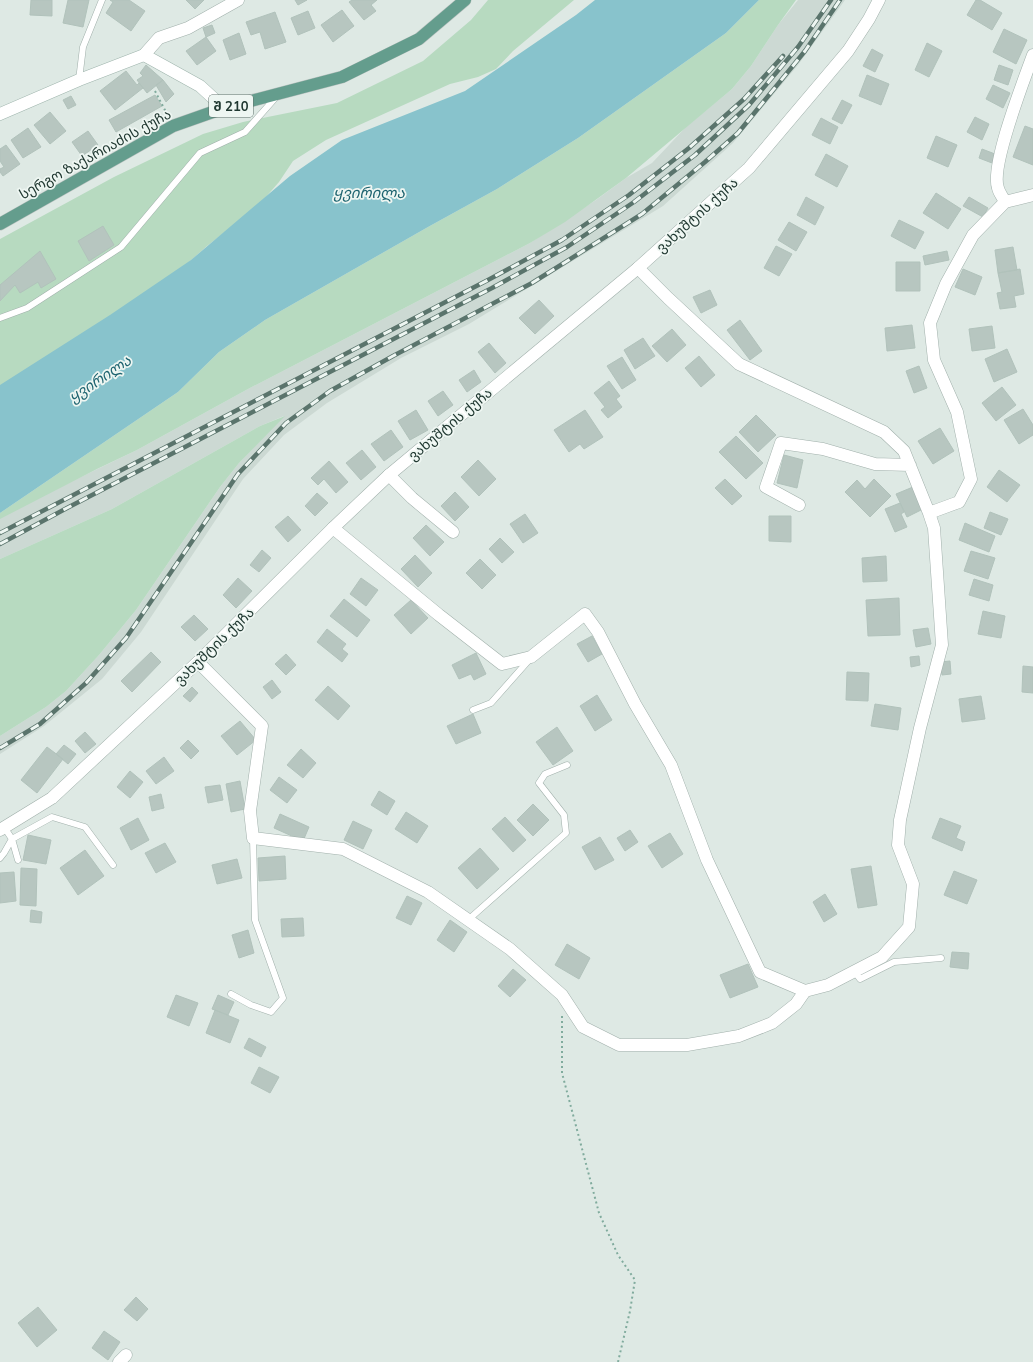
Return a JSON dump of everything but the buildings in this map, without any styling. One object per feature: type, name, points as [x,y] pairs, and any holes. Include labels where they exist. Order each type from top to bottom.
[{"type":"main road","name":"სერგო ზაქარიაძის ქუჩა","points":[[0,224],[173,126],[224,108],[342,77],[420,39],[465,0]]},
{"type":"street","points":[[0,114],[79,80],[144,55],[159,38],[188,28],[238,0]]},
{"type":"street","name":"ვახუშტის ქუჩა","points":[[2,828],[52,798],[198,662],[333,528],[389,475],[638,268],[749,168],[848,51],[869,19],[879,0]]},
{"type":"street","points":[[144,55],[200,86],[224,108]]},
{"type":"street","points":[[1005,202],[997,187],[998,166],[1011,116],[1033,55]]},
{"type":"street","points":[[929,513],[959,502],[971,479],[957,412],[934,360],[930,323],[946,284],[973,235],[1005,202],[1033,195]]},
{"type":"street","points":[[198,662],[262,726],[250,811],[253,838],[343,849],[428,892],[510,950],[562,995],[583,1027],[620,1045],[687,1045],[739,1036],[772,1023],[796,1004],[805,991],[828,984],[882,957],[909,928],[913,884],[898,845],[900,820],[920,728],[942,645],[934,528],[929,513],[904,451],[884,432],[739,364],[638,268]]},
{"type":"street","points":[[799,505],[766,487],[781,443],[823,449],[875,464],[910,465]]},
{"type":"street","points":[[389,475],[412,498],[453,532]]},
{"type":"street","points":[[333,528],[439,615],[502,664],[531,657],[585,614],[598,632],[635,704],[671,765],[707,860],[760,972],[805,991]]},
{"type":"lane","points":[[79,80],[83,47],[102,0]]},
{"type":"lane","points":[[0,318],[28,308],[121,247],[200,153],[244,132],[279,94]]},
{"type":"lane","points":[[473,710],[491,703],[531,657]]},
{"type":"lane","points":[[468,920],[566,832],[564,815],[539,783],[545,774],[567,765]]},
{"type":"lane","points":[[0,858],[12,839],[52,817],[85,827],[113,865]]},
{"type":"lane","points":[[2,828],[12,839],[18,860]]},
{"type":"lane","points":[[231,994],[251,1005],[271,1012],[283,998],[255,920],[253,838]]},
{"type":"lane","points":[[854,971],[860,979],[894,962],[941,958]]},
{"type":"path","points":[[155,91],[165,109]]},
{"type":"path","points":[[562,995],[562,1073],[599,1213],[618,1255],[635,1280],[630,1311],[618,1362]]},
{"type":"shaded area","points":[[798,0],[845,0],[798,65],[733,143],[663,206],[469,324],[401,358],[327,403],[284,435],[243,479],[141,632],[102,679],[44,726],[0,754],[0,736],[46,707],[66,691],[99,655],[136,610],[220,487],[239,463],[284,416],[260,426],[112,509],[0,559],[0,516],[137,450],[248,389],[530,243],[596,200],[626,178],[652,163],[686,127],[732,89],[751,66],[778,25]]},
{"type":"green space","points":[[488,0],[574,0],[513,51],[496,69],[478,77],[450,84],[326,140],[293,161],[279,182],[258,206],[207,246],[116,327],[0,423],[0,239],[114,177],[203,134],[243,122],[337,103],[423,61],[471,20]]},
{"type":"green space","points":[[759,0],[796,0],[751,66],[732,89],[626,178],[565,222],[530,243],[248,389],[137,450],[0,519],[0,513],[178,392],[219,352],[265,320],[497,189],[578,138],[726,33]]},
{"type":"green space","points":[[285,416],[239,463],[220,487],[136,610],[99,655],[66,691],[46,707],[0,736],[0,559],[112,509],[260,426]]},
{"type":"water","name":"ყვირილა","points":[[595,0],[759,0],[726,33],[578,138],[497,189],[265,320],[219,352],[178,392],[0,513],[0,385],[110,315],[191,260],[290,176],[342,140],[465,91],[576,15]]},
{"type":"railway","points":[[0,544],[492,288],[567,247],[634,202],[695,155],[749,105],[798,47],[831,0]]},
{"type":"railway","points":[[0,748],[40,724],[86,683],[126,638],[238,474],[286,423],[330,391],[532,283],[642,214],[738,133],[805,51],[840,0]]},
{"type":"railway","points":[[0,533],[488,280],[562,240],[629,195],[689,148],[744,99],[783,56]]}]
